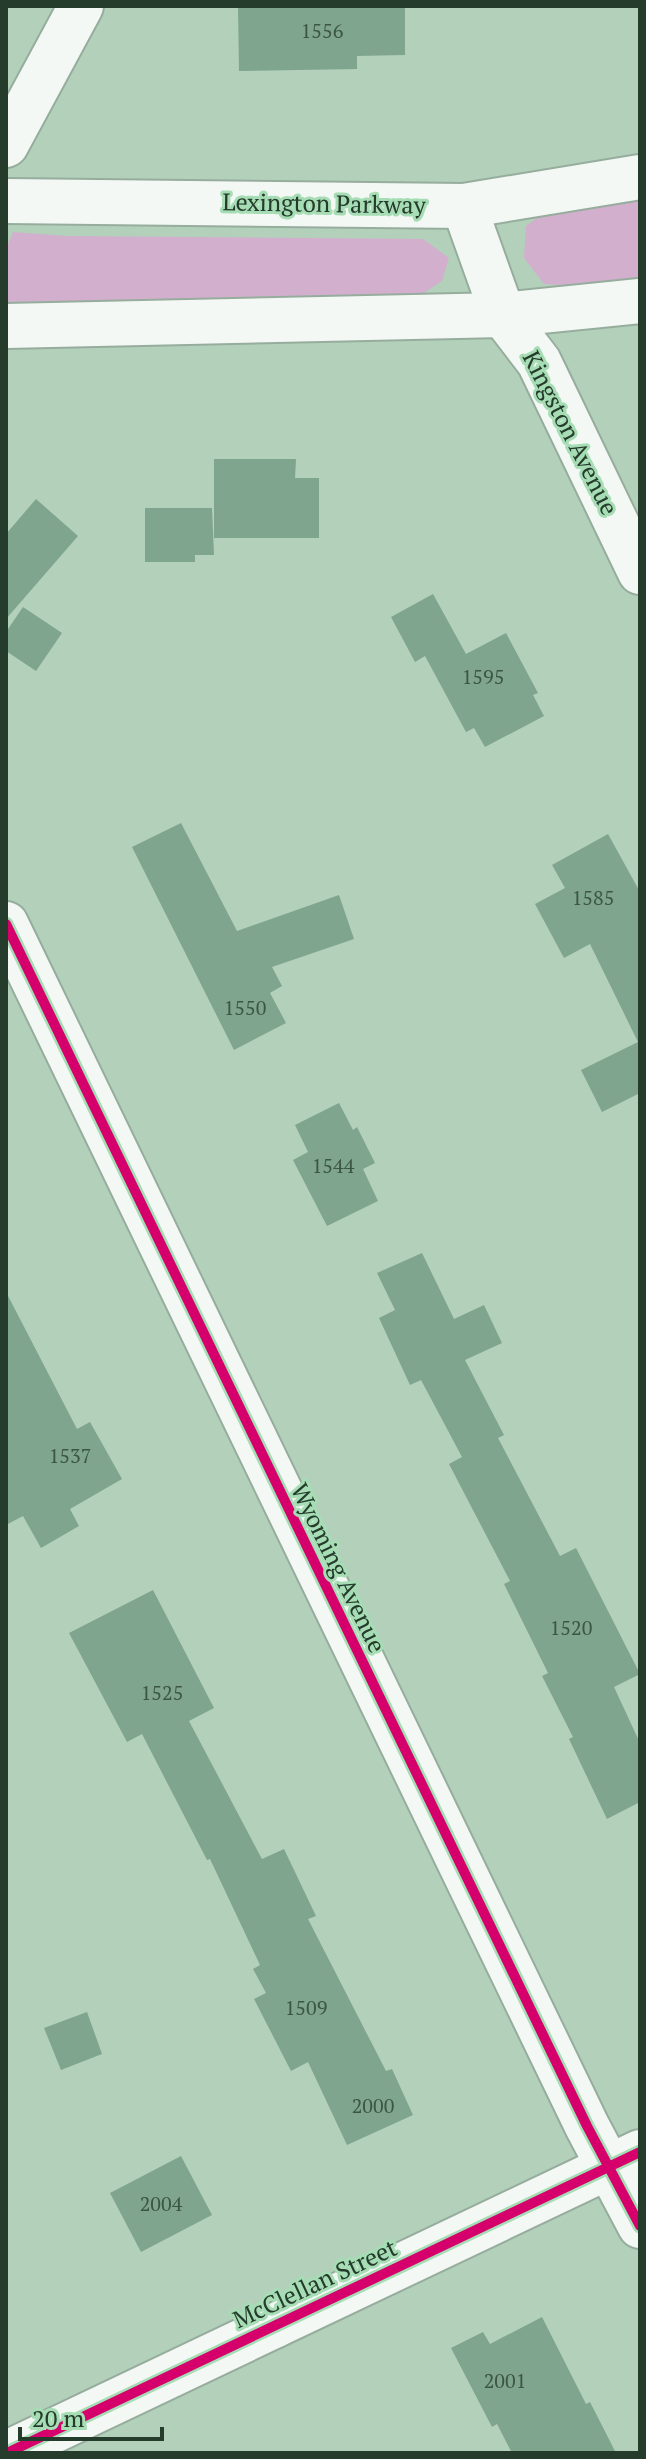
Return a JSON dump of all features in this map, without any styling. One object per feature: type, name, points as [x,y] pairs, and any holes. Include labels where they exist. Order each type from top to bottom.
[{"type":"street","points":[[6,145],[81,6]]},
{"type":"street","name":"Lexington Parkway","points":[[6,201],[464,206],[640,177]]},
{"type":"street","name":"Kingston Avenue","points":[[464,206],[503,315],[539,362],[640,572]]},
{"type":"street","points":[[6,326],[503,315],[640,301]]},
{"type":"street","name":"Wyoming Avenue","points":[[6,924],[347,1635],[625,2160],[640,2226]]},
{"type":"street","name":"McClellan Street","points":[[7,2453],[625,2160]]},
{"type":"shaded area","points":[[640,199],[640,280],[595,287],[544,284],[524,258],[526,226],[548,210]]},
{"type":"shaded area","points":[[13,232],[67,236],[423,239],[449,258],[442,281],[418,297],[351,301],[9,302],[6,299],[6,249]]},
{"type":"building","points":[[238,6],[405,6],[405,55],[357,56],[357,69],[239,71]]},
{"type":"building","points":[[214,459],[296,459],[295,478],[319,478],[319,538],[214,538]]},
{"type":"building","points":[[36,499],[78,536],[6,619],[6,534]]},
{"type":"building","points":[[145,508],[212,508],[214,555],[195,555],[195,562],[145,562]]},
{"type":"building","points":[[433,594],[466,654],[506,633],[538,693],[533,695],[544,716],[485,747],[474,728],[466,732],[425,656],[415,662],[391,617]]},
{"type":"building","points":[[23,607],[62,633],[36,671],[6,651],[6,632]]},
{"type":"building","points":[[181,823],[237,931],[339,895],[354,939],[272,967],[282,986],[270,993],[286,1023],[234,1050],[132,847]]},
{"type":"building","points":[[608,834],[640,892],[640,1093],[602,1112],[581,1070],[638,1042],[590,944],[564,958],[535,904],[565,888],[552,865]]},
{"type":"building","points":[[339,1103],[353,1130],[357,1127],[375,1163],[363,1169],[378,1201],[327,1226],[293,1160],[308,1152],[295,1125]]},
{"type":"building","points":[[422,1253],[454,1319],[484,1305],[502,1343],[465,1360],[504,1435],[498,1438],[560,1556],[576,1548],[640,1674],[614,1687],[640,1743],[640,1802],[607,1819],[569,1739],[573,1737],[542,1676],[548,1673],[504,1584],[510,1581],[449,1464],[462,1457],[421,1380],[410,1385],[379,1318],[395,1310],[377,1273]]},
{"type":"building","points":[[6,1292],[77,1429],[90,1422],[122,1479],[70,1509],[79,1526],[41,1548],[23,1516],[6,1525]]},
{"type":"building","points":[[153,1590],[214,1708],[189,1721],[262,1859],[284,1849],[316,1916],[308,1919],[386,2071],[392,2069],[413,2115],[347,2145],[308,2062],[291,2071],[254,1999],[266,1993],[253,1969],[260,1965],[210,1859],[207,1860],[142,1734],[127,1742],[69,1633]]},
{"type":"building","points":[[87,2012],[102,2054],[61,2070],[44,2028]]},
{"type":"building","points":[[181,2156],[212,2215],[141,2252],[110,2193]]},
{"type":"building","points":[[542,2317],[586,2404],[590,2402],[616,2453],[512,2453],[497,2424],[492,2427],[451,2348],[483,2332],[490,2344]]},
{"type":"cycle path","points":[[6,924],[587,2126],[640,2226]]},
{"type":"cycle path","points":[[7,2453],[640,2152]]}]
